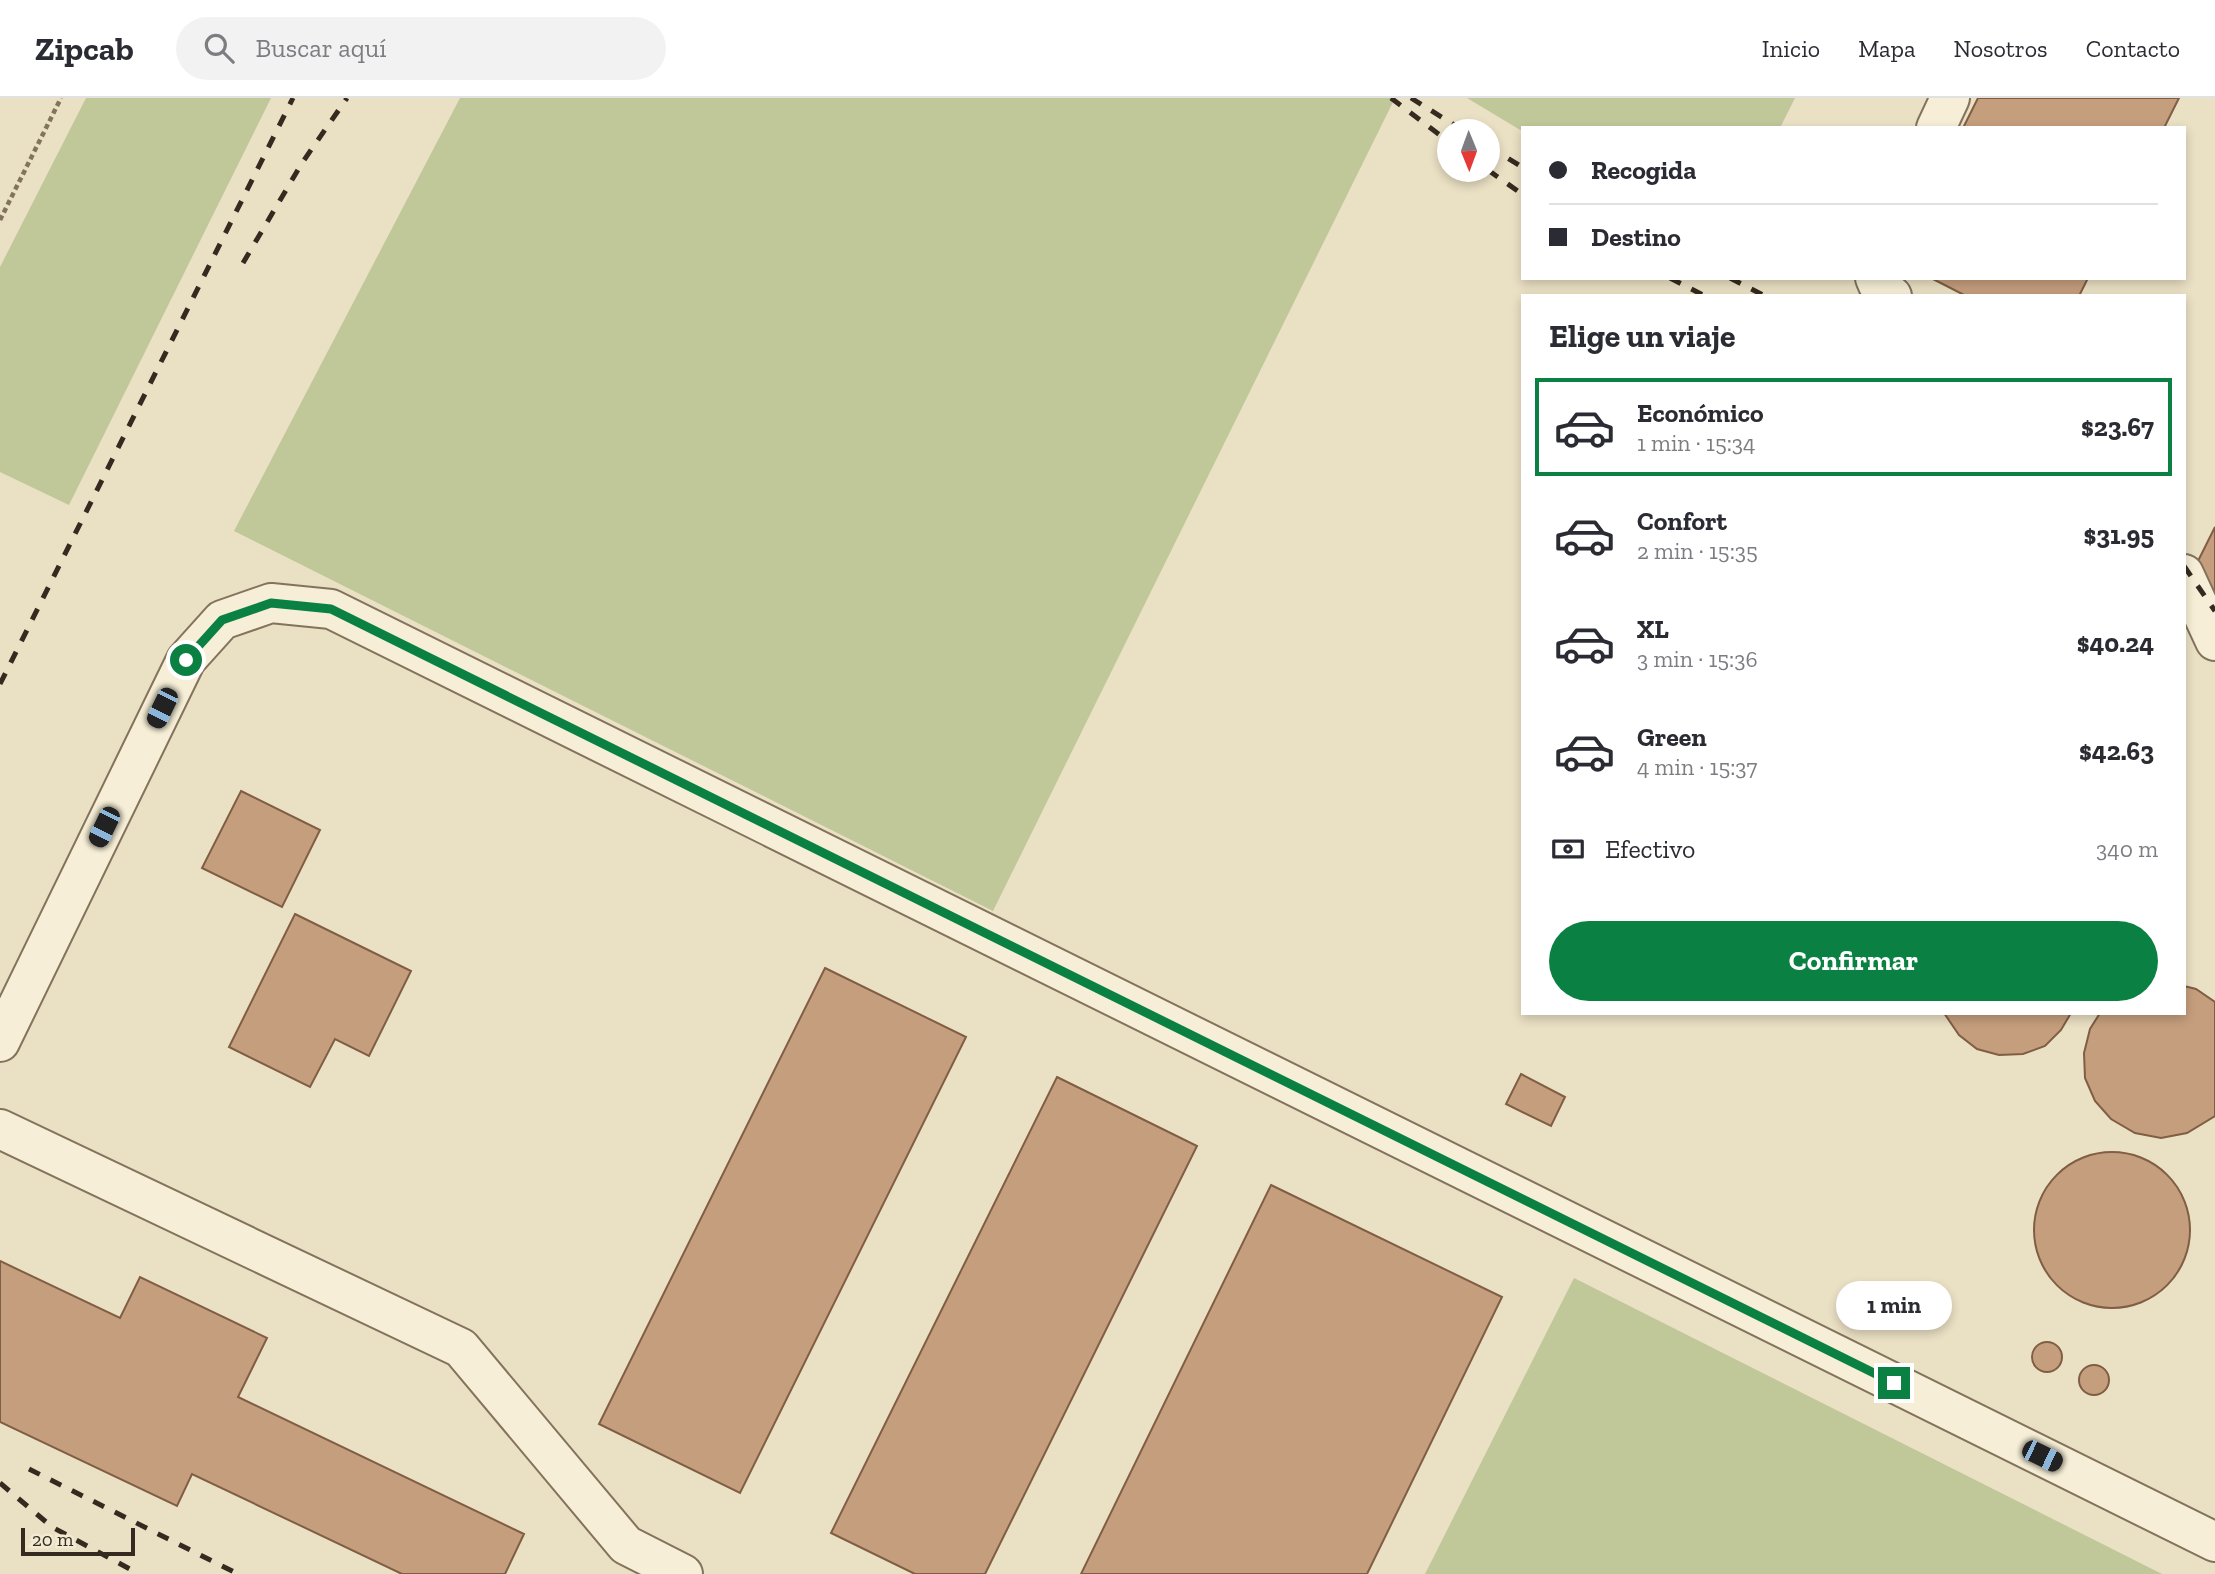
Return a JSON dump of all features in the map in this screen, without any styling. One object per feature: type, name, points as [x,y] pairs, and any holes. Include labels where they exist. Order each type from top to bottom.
[{"type":"lane","points":[[1937,126],[1950,98]]},
{"type":"lane","points":[[1876,280],[1889,294]]},
{"type":"lane","points":[[2186,578],[2215,640]]},
{"type":"lane","points":[[0,1042],[186,660],[222,620],[271,603],[331,609],[2215,1542]]},
{"type":"lane","points":[[0,1129],[461,1348],[626,1545],[683,1574]]},
{"type":"path","points":[[0,219],[61,98]]},
{"type":"green space","points":[[86,98],[271,98],[69,505],[0,472],[0,267]]},
{"type":"green space","points":[[460,98],[1395,98],[993,911],[234,531]]},
{"type":"green space","points":[[1467,98],[1795,98],[1781,126],[1521,126],[1521,130]]},
{"type":"green space","points":[[1574,1278],[2162,1574],[1425,1574]]},
{"type":"building","points":[[1978,98],[2179,98],[2165,126],[1964,126]]},
{"type":"building","points":[[1935,280],[2087,280],[2080,294],[1962,294]]},
{"type":"building","points":[[2215,527],[2215,596],[2197,563]]},
{"type":"building","points":[[241,791],[320,830],[282,907],[202,868]]},
{"type":"building","points":[[295,914],[411,971],[369,1056],[335,1039],[310,1087],[229,1047]]},
{"type":"building","points":[[825,968],[966,1037],[740,1493],[599,1424]]},
{"type":"building","points":[[2186,986],[2196,989],[2215,1002],[2215,1116],[2187,1133],[2161,1138],[2135,1133],[2111,1119],[2095,1101],[2085,1078],[2084,1053],[2090,1029],[2099,1015],[2186,1015]]},
{"type":"building","points":[[1945,1015],[2070,1015],[2061,1030],[2045,1046],[2023,1054],[1999,1055],[1977,1049],[1959,1035]]},
{"type":"building","points":[[1521,1074],[1565,1097],[1551,1126],[1506,1104]]},
{"type":"building","points":[[1057,1077],[1197,1146],[985,1574],[915,1574],[831,1533]]},
{"type":"building","points":[[2112,1152],[2142,1158],[2167,1175],[2184,1200],[2190,1230],[2184,1260],[2167,1285],[2142,1302],[2112,1308],[2082,1302],[2057,1285],[2040,1260],[2034,1230],[2040,1200],[2057,1175],[2082,1158]]},
{"type":"building","points":[[1271,1185],[1502,1297],[1367,1574],[1081,1574]]},
{"type":"building","points":[[0,1261],[120,1318],[140,1277],[267,1338],[238,1397],[524,1534],[505,1574],[402,1574],[192,1474],[177,1506],[0,1422]]},
{"type":"building","points":[[2047,1342],[2053,1343],[2061,1351],[2061,1363],[2053,1371],[2047,1372],[2041,1371],[2033,1363],[2032,1357],[2033,1351],[2041,1343]]},
{"type":"building","points":[[2094,1365],[2100,1366],[2108,1374],[2108,1386],[2100,1394],[2094,1395],[2088,1394],[2080,1386],[2079,1380],[2080,1374],[2088,1366]]},
{"type":"railway","points":[[0,684],[293,98]]},
{"type":"railway","points":[[243,263],[302,163],[347,98]]},
{"type":"railway","points":[[1391,98],[1437,133]]},
{"type":"railway","points":[[1411,98],[1445,119]]},
{"type":"railway","points":[[1500,153],[1521,166]]},
{"type":"railway","points":[[1500,178],[1521,193]]},
{"type":"railway","points":[[1674,280],[1701,294]]},
{"type":"railway","points":[[1734,280],[1761,294]]},
{"type":"railway","points":[[2186,569],[2215,611]]},
{"type":"railway","points":[[29,1469],[238,1574]]},
{"type":"railway","points":[[0,1483],[52,1527],[139,1574]]},
{"type":"route","points":[[186,660],[222,620],[271,603],[331,609],[1894,1383]]}]
